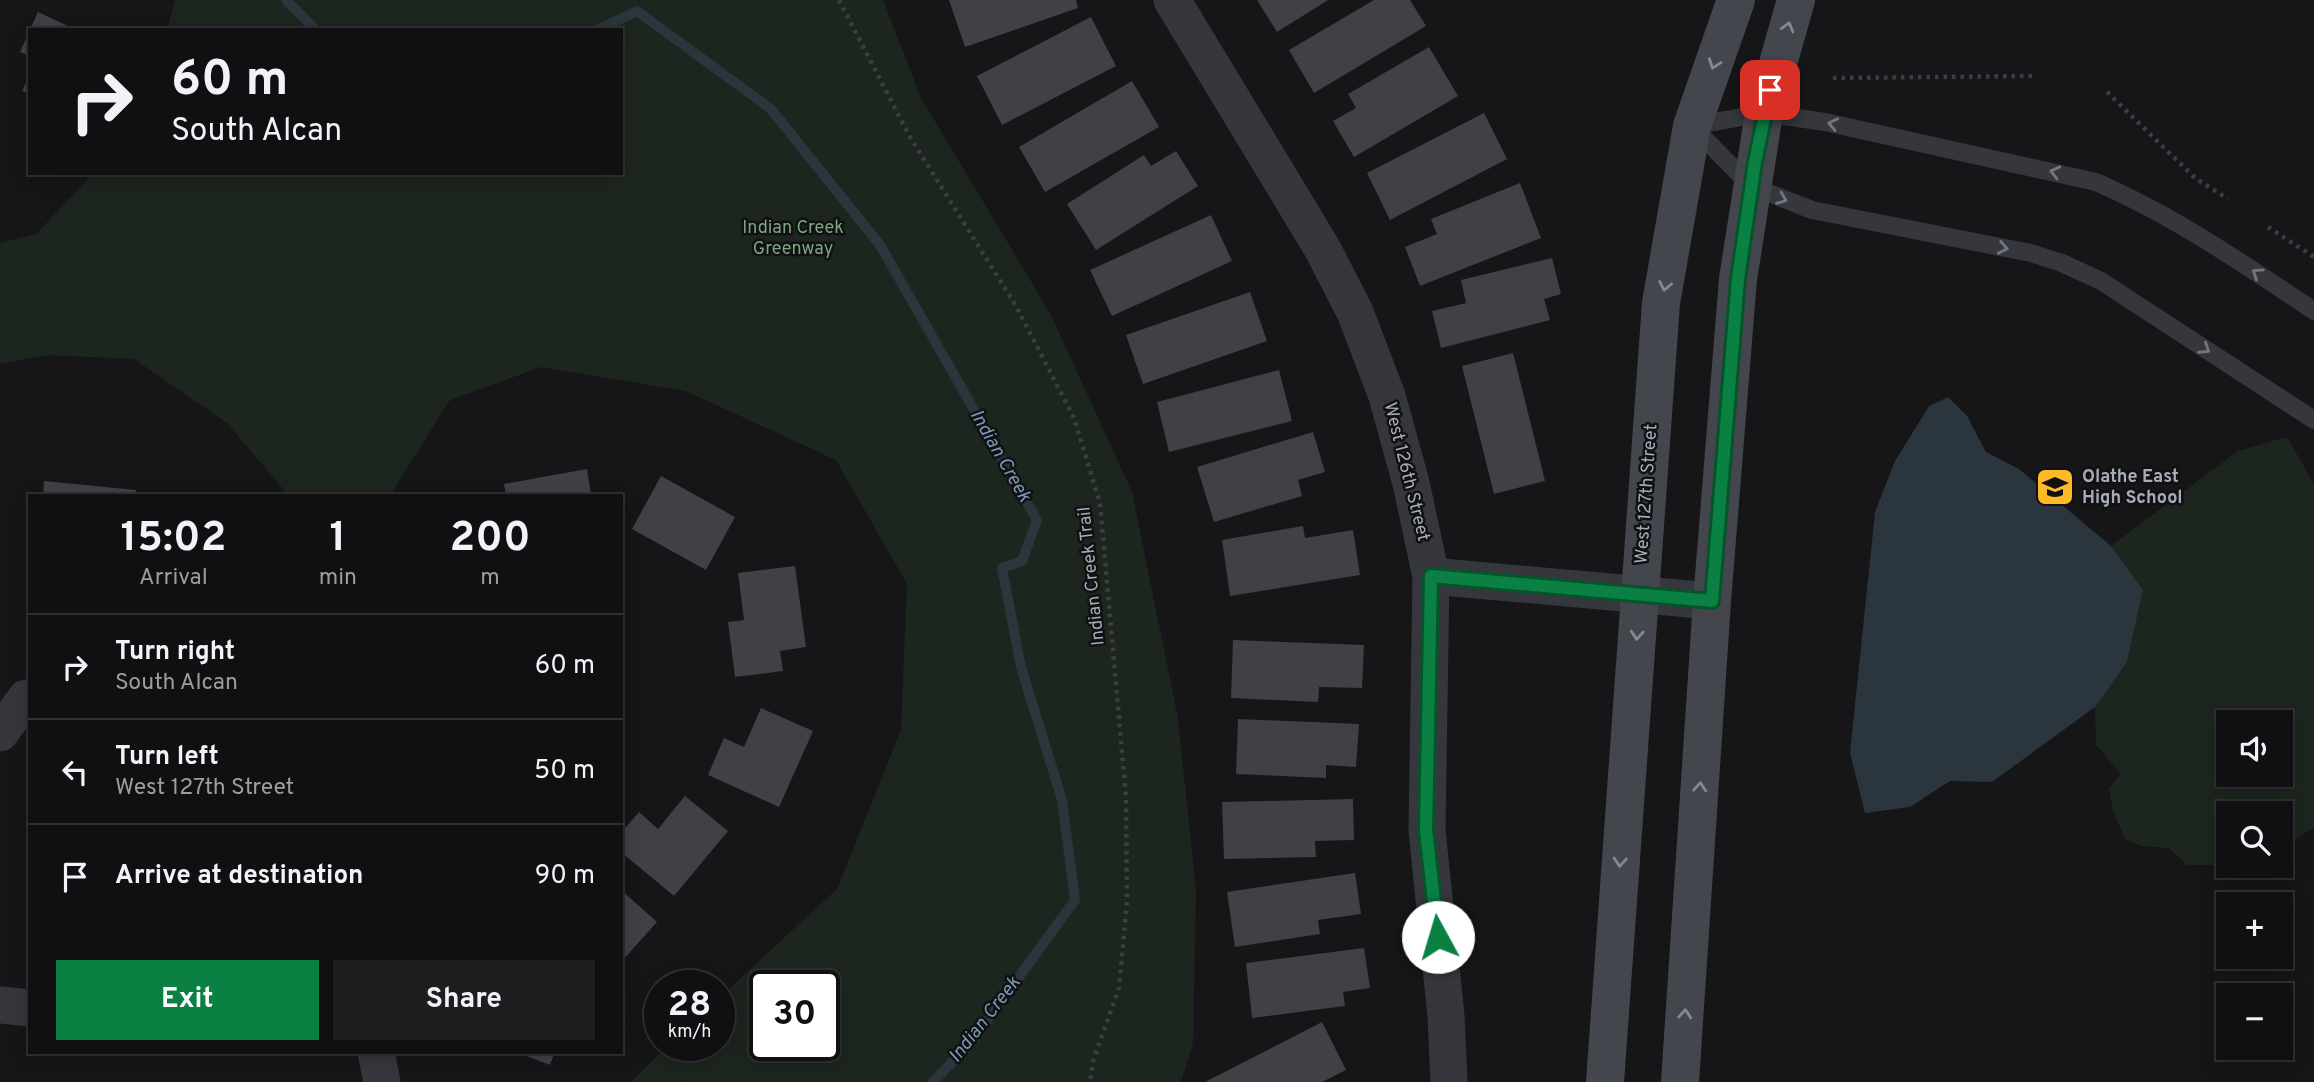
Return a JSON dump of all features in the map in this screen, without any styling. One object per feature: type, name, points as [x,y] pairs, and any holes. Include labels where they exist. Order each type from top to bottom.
[{"type":"main road","name":"West 127th Street","points":[[1605,1082],[1661,303],[1692,126],[1736,0]]},
{"type":"main road","points":[[1680,1082],[1712,601],[1738,279],[1764,113],[1796,0]]},
{"type":"street","name":"West 126th Street","points":[[1172,0],[1322,248],[1354,312],[1387,396],[1411,483],[1431,576],[1426,830],[1446,1016],[1450,1082]]},
{"type":"street","points":[[1431,576],[1712,601]]},
{"type":"street","points":[[0,733],[26,698]]},
{"type":"street","points":[[0,1004],[28,1008]]},
{"type":"street","points":[[376,1054],[382,1082]]},
{"type":"lane","points":[[1692,126],[1764,113],[1825,122],[2096,182],[2133,198],[2227,253],[2314,311]]},
{"type":"lane","points":[[1692,126],[1751,186],[1812,210],[2062,262],[2101,281],[2314,420]]},
{"type":"path","name":"Indian Creek Trail","points":[[839,0],[911,137],[1016,306],[1074,418],[1100,503],[1126,797],[1127,902],[1119,988],[1093,1061],[1090,1082]]},
{"type":"path","points":[[1833,78],[2034,76]]},
{"type":"path","points":[[2107,92],[2195,178],[2228,200]]},
{"type":"path","points":[[2268,227],[2314,257]]},
{"type":"green space","name":"Indian Creek Greenway","points":[[175,0],[883,0],[921,98],[1050,313],[1132,492],[1178,719],[1196,891],[1193,1043],[1181,1082],[631,1082],[652,1061],[735,1061],[735,983],[749,970],[749,1061],[840,1061],[840,970],[749,970],[837,889],[901,730],[907,584],[836,460],[686,391],[541,367],[450,400],[391,494],[287,494],[227,423],[134,359],[47,355],[0,364],[0,243],[36,234],[92,175],[623,175],[623,28],[168,28]]},
{"type":"green space","points":[[2287,437],[2314,484],[2314,828],[2293,842],[2293,801],[2216,801],[2216,865],[2187,865],[2169,848],[2141,846],[2125,839],[2113,811],[2109,788],[2121,774],[2096,745],[2095,707],[2127,662],[2143,590],[2111,546],[2238,451]]},
{"type":"shaded area","points":[[1948,397],[1967,416],[1986,452],[2019,469],[2111,546],[2143,590],[2127,662],[2095,707],[1992,782],[1950,781],[1910,807],[1865,813],[1850,753],[1875,512],[1895,461],[1929,406]]},
{"type":"building","points":[[949,0],[1076,0],[1078,8],[965,47]]},
{"type":"building","points":[[1257,0],[1328,0],[1277,32]]},
{"type":"building","points":[[1374,0],[1410,0],[1426,26],[1314,93],[1289,50]]},
{"type":"building","points":[[38,12],[72,28],[31,28]]},
{"type":"building","points":[[1091,17],[1116,66],[1002,125],[977,76]]},
{"type":"building","points":[[28,34],[28,55],[20,52]]},
{"type":"building","points":[[1429,47],[1458,96],[1354,157],[1333,121],[1356,108],[1348,94]]},
{"type":"building","points":[[28,78],[28,93],[22,91]]},
{"type":"building","points":[[1132,81],[1159,127],[1045,192],[1019,147]]},
{"type":"building","points":[[1484,113],[1507,159],[1390,220],[1367,173]]},
{"type":"building","points":[[1176,151],[1198,186],[1096,250],[1067,204],[1144,155],[1151,166]]},
{"type":"building","points":[[1520,183],[1541,238],[1420,286],[1405,247],[1437,234],[1431,219]]},
{"type":"building","points":[[1211,215],[1232,261],[1112,316],[1090,270]]},
{"type":"building","points":[[1552,258],[1561,294],[1544,299],[1550,320],[1441,348],[1432,311],[1466,303],[1461,280]]},
{"type":"building","points":[[1250,292],[1267,341],[1143,384],[1126,335]]},
{"type":"building","points":[[1513,353],[1545,481],[1494,494],[1462,366]]},
{"type":"building","points":[[1279,370],[1292,421],[1169,452],[1157,402]]},
{"type":"building","points":[[1313,432],[1325,472],[1298,480],[1302,496],[1214,522],[1197,467]]},
{"type":"building","points":[[587,469],[591,494],[506,494],[504,484]]},
{"type":"building","points":[[661,476],[735,517],[706,570],[632,529]]},
{"type":"building","points":[[44,481],[136,490],[136,494],[43,494]]},
{"type":"building","points":[[1303,526],[1305,538],[1353,530],[1360,575],[1230,596],[1222,540]]},
{"type":"building","points":[[795,566],[806,647],[780,651],[783,671],[735,677],[728,622],[744,620],[738,573]]},
{"type":"building","points":[[1233,640],[1364,645],[1362,688],[1319,687],[1318,702],[1231,698]]},
{"type":"building","points":[[761,708],[813,731],[779,807],[708,775],[724,738],[744,747]]},
{"type":"building","points":[[1238,719],[1359,724],[1356,767],[1326,765],[1326,778],[1236,774]]},
{"type":"building","points":[[685,796],[728,831],[674,896],[623,854],[623,831],[639,812],[658,829]]},
{"type":"building","points":[[1353,799],[1354,840],[1315,841],[1316,857],[1224,859],[1222,802]]},
{"type":"building","points":[[1355,873],[1361,914],[1318,920],[1320,934],[1235,947],[1227,892]]},
{"type":"building","points":[[623,892],[657,922],[623,960]]},
{"type":"building","points":[[1364,948],[1370,988],[1343,992],[1345,1006],[1252,1018],[1246,963]]},
{"type":"building","points":[[1322,1022],[1346,1070],[1322,1082],[1205,1082]]},
{"type":"building","points":[[521,1054],[554,1054],[550,1065]]},
{"type":"waterway","name":"Indian Creek","points":[[286,0],[314,28]]},
{"type":"waterway","name":"Indian Creek","points":[[601,28],[637,11],[771,109],[880,245],[1037,520],[1022,561],[1002,568],[1021,667],[1062,800],[1075,900],[973,1040],[933,1082]]},
{"type":"place","name":"Olathe East High School","points":[[2055,487]]},
{"type":"route","points":[[1438,937],[1426,830],[1432,655],[1431,576],[1712,601],[1738,279],[1755,162],[1770,90]]}]
